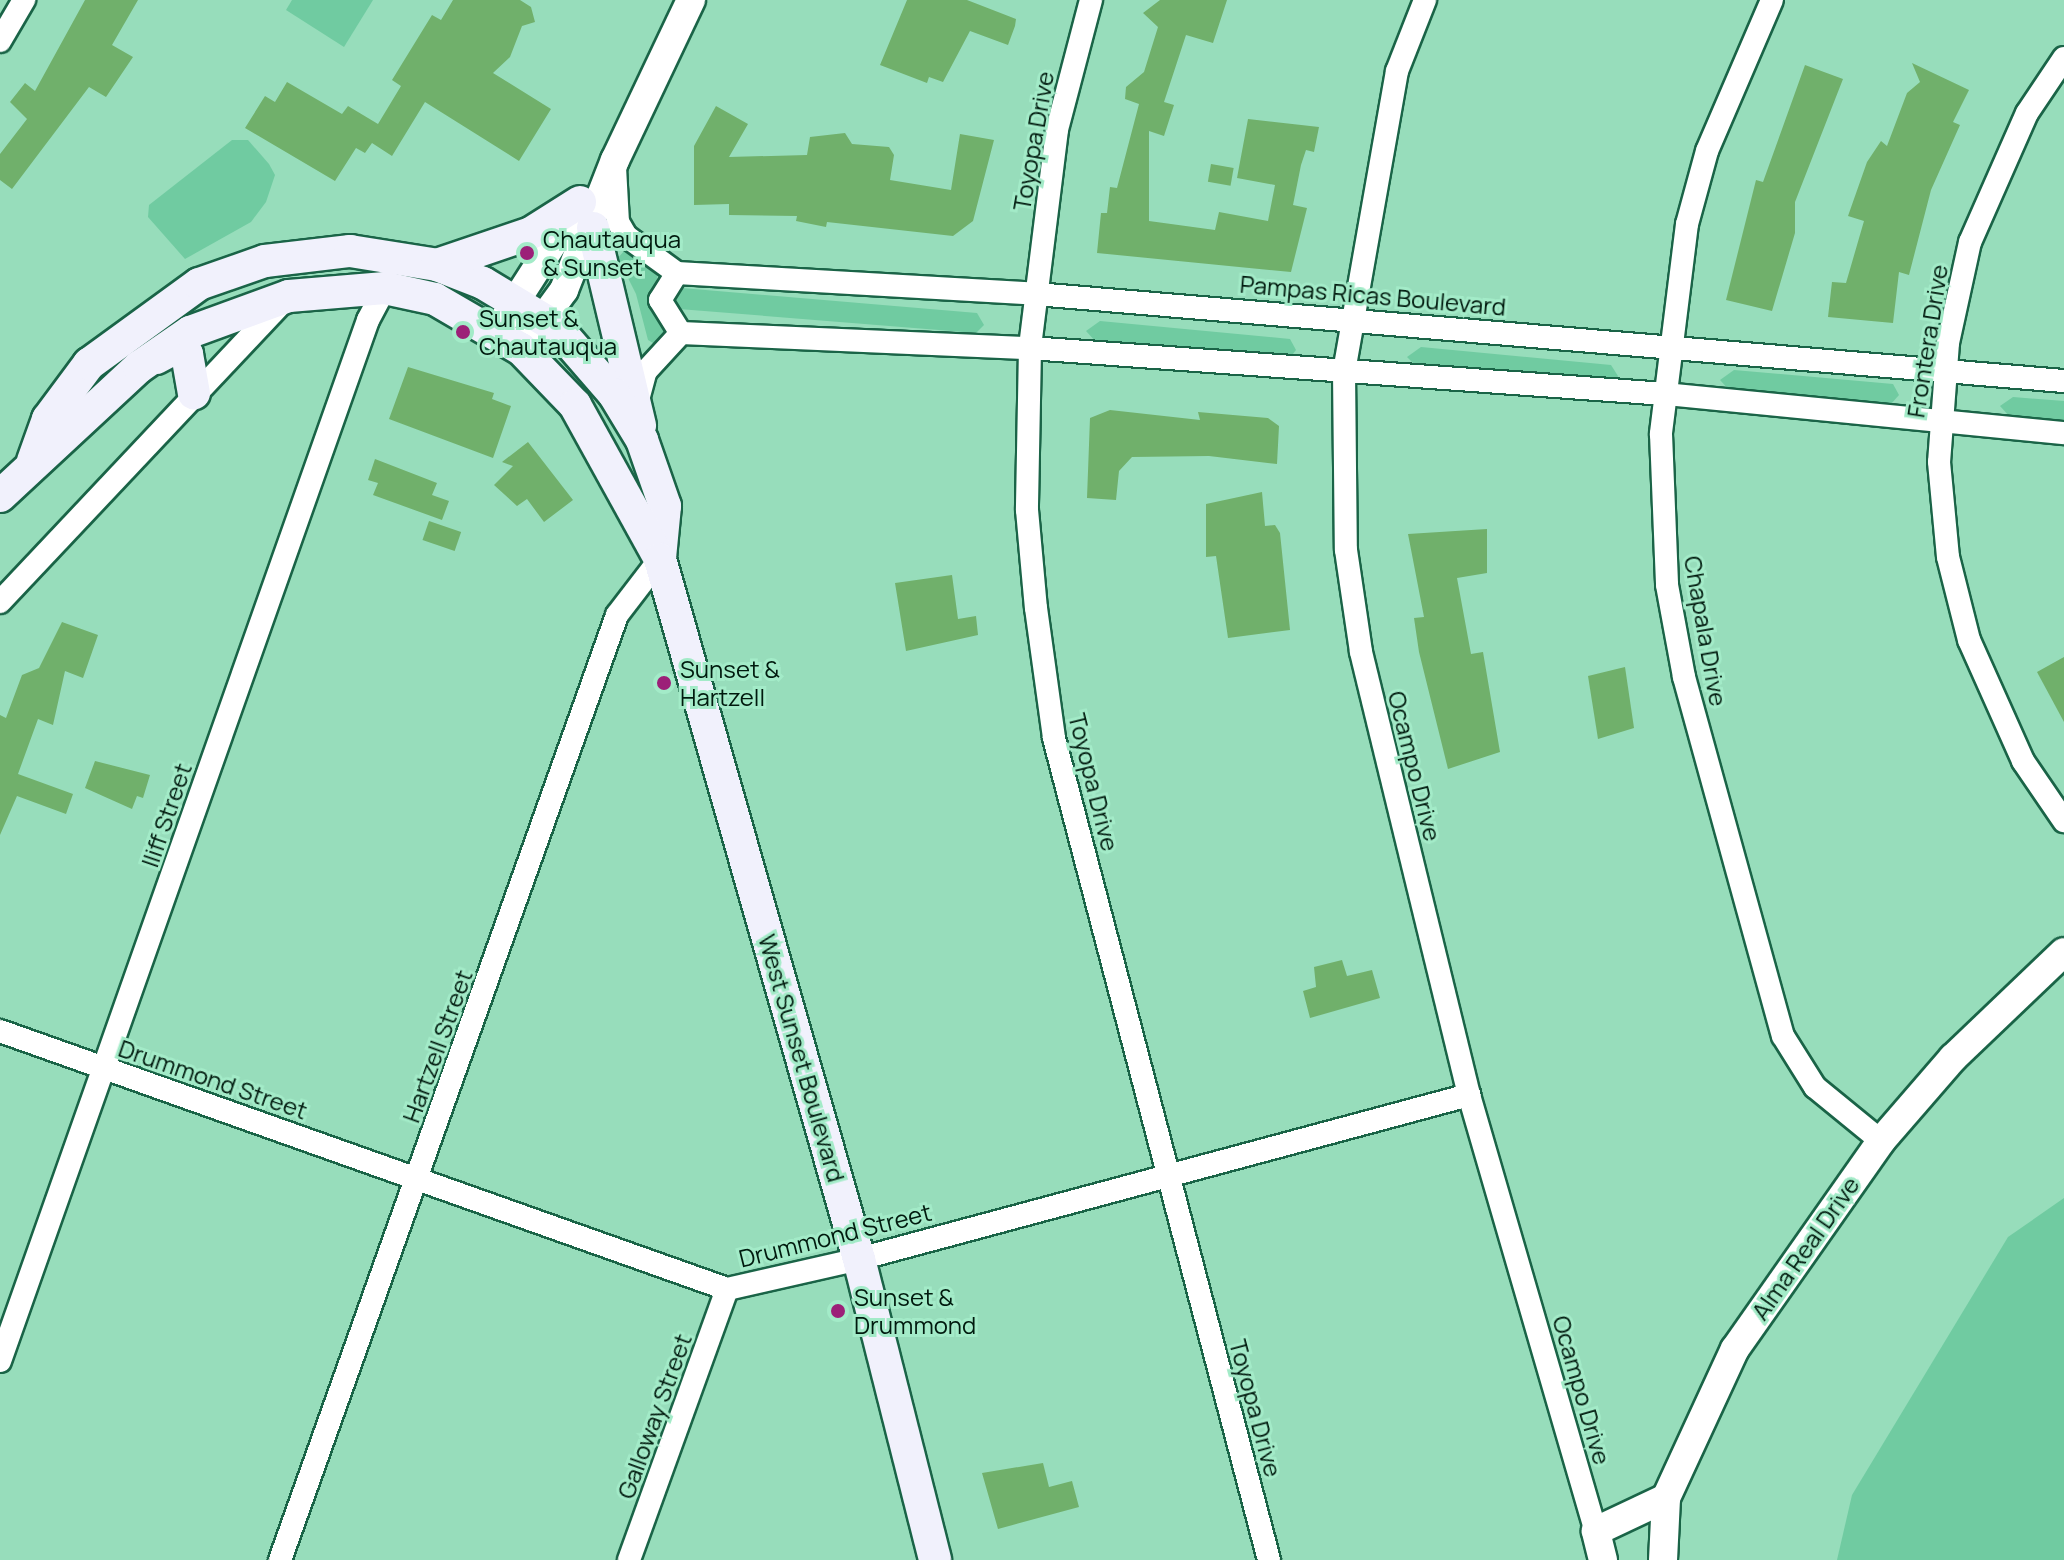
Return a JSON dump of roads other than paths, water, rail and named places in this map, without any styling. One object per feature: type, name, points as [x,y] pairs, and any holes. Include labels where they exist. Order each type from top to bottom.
[{"type":"main road","points":[[437,265],[587,215],[638,401],[642,440]]},
{"type":"main road","name":"West Sunset Boulevard","points":[[33,461],[48,419],[89,364],[199,284],[265,261],[350,251],[437,265],[515,300],[542,317],[592,365],[642,440],[665,506],[660,559]]},
{"type":"main road","name":"West Sunset Boulevard","points":[[0,496],[33,461],[139,367],[190,332],[289,296],[385,288],[435,299],[509,340],[575,405],[660,559],[859,1259],[935,1560]]},
{"type":"main road","points":[[139,367],[173,349],[187,354],[194,393]]},
{"type":"street","points":[[0,41],[24,0]]},
{"type":"street","points":[[509,340],[542,317],[564,290],[587,215],[691,0]]},
{"type":"street","name":"Toyopa Drive","points":[[1091,0],[1057,130],[1036,294],[1030,348],[1027,510],[1054,738],[1269,1560]]},
{"type":"street","name":"Ocampo Drive","points":[[1425,0],[1397,71],[1344,372],[1346,550],[1361,652],[1469,1095],[1596,1531]]},
{"type":"street","name":"Chapala Drive","points":[[1772,0],[1707,151],[1687,224],[1669,345],[1661,434],[1669,600],[1684,677],[1783,1036],[1815,1087],[1881,1141]]},
{"type":"street","name":"Frontera Drive","points":[[2064,58],[2027,113],[1970,242],[1939,420],[1948,557],[1969,640],[2023,761],[2064,821]]},
{"type":"street","points":[[615,160],[618,222],[626,236],[677,273],[660,300],[681,333]]},
{"type":"street","points":[[509,340],[515,300],[587,215]]},
{"type":"street","name":"Pampas Ricas Boulevard","points":[[677,273],[1036,294],[1946,367],[2064,381]]},
{"type":"street","name":"Iliff Street","points":[[0,1361],[368,320],[385,288]]},
{"type":"street","points":[[0,602],[194,393],[289,296]]},
{"type":"street","points":[[638,401],[646,371],[681,333],[1030,348],[1665,394],[2064,433]]},
{"type":"street","name":"Hartzell Street","points":[[280,1560],[617,615],[660,559]]},
{"type":"street","name":"Alma Real Drive","points":[[1666,1498],[1735,1349],[1881,1141],[1953,1058],[2064,952]]},
{"type":"street","name":"Drummond Street","points":[[0,1031],[727,1289],[859,1259],[1166,1173],[1469,1095]]},
{"type":"street","name":"Galloway Street","points":[[629,1560],[727,1289]]},
{"type":"street","points":[[1603,1560],[1596,1531],[1666,1498],[1663,1560]]},
{"type":"place","name":"Chautauqua & Sunset","points":[[527,253]]},
{"type":"place","name":"Sunset & Chautauqua","points":[[463,332]]},
{"type":"place","name":"Sunset & Hartzell","points":[[664,683]]},
{"type":"place","name":"Sunset & Drummond","points":[[838,1311]]}]
